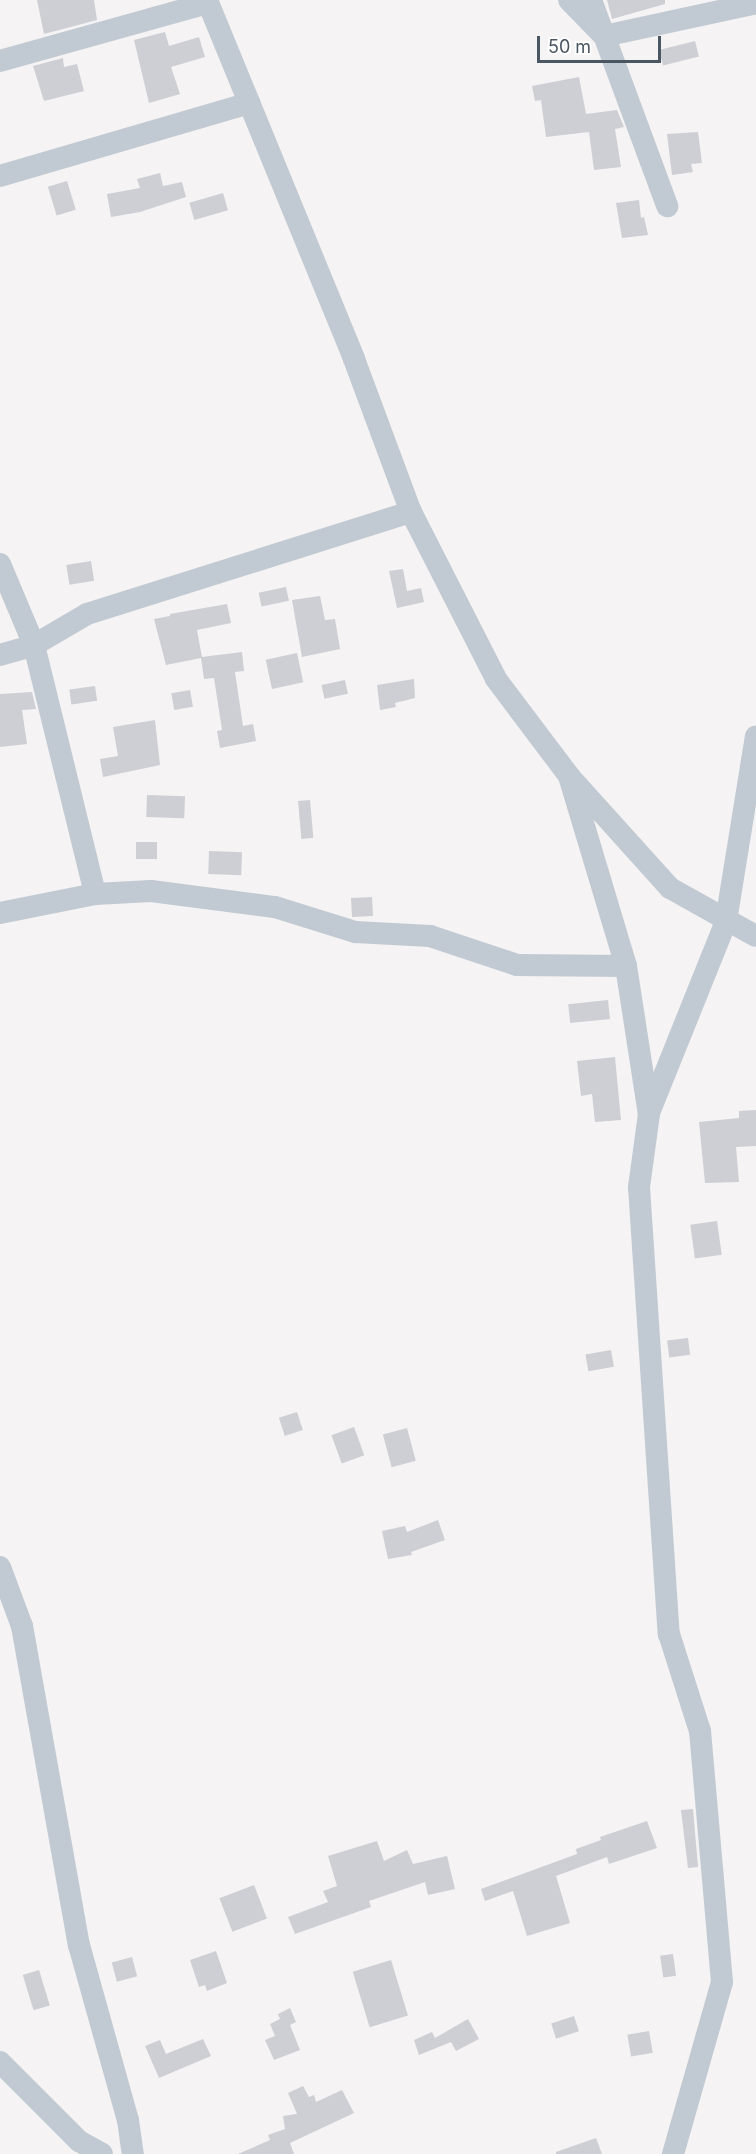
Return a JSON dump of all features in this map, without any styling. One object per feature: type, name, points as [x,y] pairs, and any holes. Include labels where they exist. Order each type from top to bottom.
[{"type":"street","points":[[569,0],[604,36]]},
{"type":"street","points":[[591,0],[667,206]]},
{"type":"street","points":[[0,61],[207,2],[354,359],[411,512],[496,679],[569,776],[670,888],[756,936]]},
{"type":"street","points":[[604,36],[756,3]]},
{"type":"street","points":[[0,176],[250,103]]},
{"type":"street","points":[[0,655],[34,645],[87,614],[411,512]]},
{"type":"street","points":[[0,564],[34,645],[95,894]]},
{"type":"street","points":[[673,2154],[722,1982],[700,1731],[669,1634],[639,1187],[649,1114],[726,921],[756,736]]},
{"type":"street","points":[[569,776],[626,966],[649,1114]]},
{"type":"street","points":[[0,913],[95,894],[151,891],[275,907],[355,932],[430,936],[517,965],[626,966]]},
{"type":"street","points":[[0,1567],[22,1626],[79,1945],[128,2120],[134,2154]]},
{"type":"street","points":[[0,2062],[78,2141],[102,2154]]},
{"type":"building","points":[[37,0],[94,0],[97,20],[44,34]]},
{"type":"building","points":[[607,0],[665,0],[665,4],[612,19]]},
{"type":"building","points":[[165,32],[169,46],[199,37],[205,57],[171,67],[180,94],[149,103],[134,40]]},
{"type":"building","points":[[695,41],[699,57],[663,65],[659,50]]},
{"type":"building","points":[[63,58],[64,67],[77,64],[84,91],[44,101],[33,66]]},
{"type":"building","points":[[579,77],[586,114],[617,110],[624,127],[615,129],[621,167],[594,170],[589,132],[546,137],[541,100],[535,101],[532,86]]},
{"type":"building","points":[[698,132],[702,163],[691,164],[693,172],[672,175],[667,134]]},
{"type":"building","points":[[160,173],[163,186],[182,182],[186,197],[140,212],[111,217],[107,194],[140,188],[137,179]]},
{"type":"building","points":[[67,181],[76,210],[57,216],[48,187]]},
{"type":"building","points":[[223,193],[228,210],[194,220],[189,203]]},
{"type":"building","points":[[639,200],[641,218],[644,217],[648,235],[622,238],[616,203]]},
{"type":"building","points":[[91,561],[94,581],[69,585],[66,565]]},
{"type":"building","points":[[403,569],[407,591],[421,588],[424,602],[397,608],[389,571]]},
{"type":"building","points":[[286,587],[289,601],[262,607],[259,593]]},
{"type":"building","points":[[320,596],[325,620],[335,619],[340,649],[302,657],[292,600]]},
{"type":"building","points":[[227,604],[231,623],[197,630],[202,657],[242,652],[244,671],[235,672],[243,726],[253,724],[256,741],[220,748],[217,731],[222,730],[214,678],[204,679],[201,658],[166,665],[154,619]]},
{"type":"building","points":[[297,653],[303,682],[272,689],[266,660]]},
{"type":"building","points":[[414,679],[415,698],[395,703],[396,707],[380,710],[377,685]]},
{"type":"building","points":[[345,680],[348,694],[324,699],[322,685]]},
{"type":"building","points":[[95,686],[97,701],[71,704],[69,690]]},
{"type":"building","points":[[190,690],[193,707],[174,710],[171,693]]},
{"type":"building","points":[[32,692],[36,709],[22,710],[27,744],[0,747],[0,694]]},
{"type":"building","points":[[155,720],[160,765],[103,777],[100,759],[118,756],[113,727]]},
{"type":"building","points":[[147,795],[185,796],[184,818],[146,817]]},
{"type":"building","points":[[310,800],[313,838],[301,839],[298,801]]},
{"type":"building","points":[[136,842],[157,842],[157,859],[136,859]]},
{"type":"building","points":[[209,851],[242,852],[241,875],[208,874]]},
{"type":"building","points":[[372,897],[373,916],[352,917],[351,898]]},
{"type":"building","points":[[608,1000],[610,1019],[570,1023],[568,1004]]},
{"type":"building","points":[[615,1057],[621,1120],[595,1122],[592,1094],[581,1096],[577,1061]]},
{"type":"building","points":[[756,1110],[756,1146],[736,1147],[739,1182],[705,1183],[699,1122],[739,1118],[739,1111]]},
{"type":"building","points":[[717,1221],[722,1255],[695,1258],[690,1225]]},
{"type":"building","points":[[688,1338],[690,1355],[669,1357],[667,1341]]},
{"type":"building","points":[[611,1350],[614,1367],[588,1371],[585,1355]]},
{"type":"building","points":[[297,1412],[303,1430],[285,1436],[279,1418]]},
{"type":"building","points":[[354,1427],[364,1455],[342,1463],[331,1435]]},
{"type":"building","points":[[407,1428],[416,1461],[392,1467],[383,1434]]},
{"type":"building","points":[[438,1520],[445,1540],[411,1552],[412,1555],[388,1559],[382,1531],[405,1526],[407,1532]]},
{"type":"building","points":[[693,1809],[698,1867],[688,1868],[681,1810]]},
{"type":"building","points":[[647,1821],[657,1848],[609,1864],[607,1857],[556,1876],[570,1923],[527,1936],[513,1891],[485,1901],[481,1889],[577,1854],[576,1849],[601,1840],[600,1837]]},
{"type":"building","points":[[377,1841],[384,1861],[407,1850],[413,1864],[447,1856],[455,1889],[428,1895],[425,1882],[369,1901],[371,1907],[295,1934],[288,1917],[328,1902],[323,1891],[337,1886],[328,1856]]},
{"type":"building","points":[[254,1885],[267,1919],[232,1932],[219,1898]]},
{"type":"building","points":[[216,1951],[227,1983],[207,1991],[205,1985],[199,1987],[190,1960]]},
{"type":"building","points":[[673,1954],[676,1976],[663,1978],[660,1956]]},
{"type":"building","points":[[132,1957],[137,1976],[117,1982],[112,1962]]},
{"type":"building","points":[[391,1960],[408,2015],[370,2027],[353,1972]]},
{"type":"building","points":[[39,1970],[50,2005],[34,2010],[23,1975]]},
{"type":"building","points":[[290,2008],[296,2022],[290,2025],[300,2050],[274,2060],[265,2040],[275,2036],[270,2024],[280,2019],[278,2014]]},
{"type":"building","points":[[574,2016],[579,2031],[556,2039],[551,2023]]},
{"type":"building","points":[[468,2019],[479,2039],[456,2051],[451,2042],[419,2055],[414,2040],[432,2032],[435,2038]]},
{"type":"building","points":[[649,2031],[653,2053],[631,2056],[627,2035]]},
{"type":"building","points":[[203,2039],[211,2056],[159,2078],[145,2046],[160,2040],[166,2054]]},
{"type":"building","points":[[303,2086],[309,2097],[314,2095],[316,2102],[342,2090],[354,2113],[290,2143],[294,2154],[238,2154],[270,2140],[268,2135],[285,2129],[283,2116],[297,2114],[288,2093]]},
{"type":"building","points":[[596,2138],[602,2154],[556,2154],[556,2152]]}]
